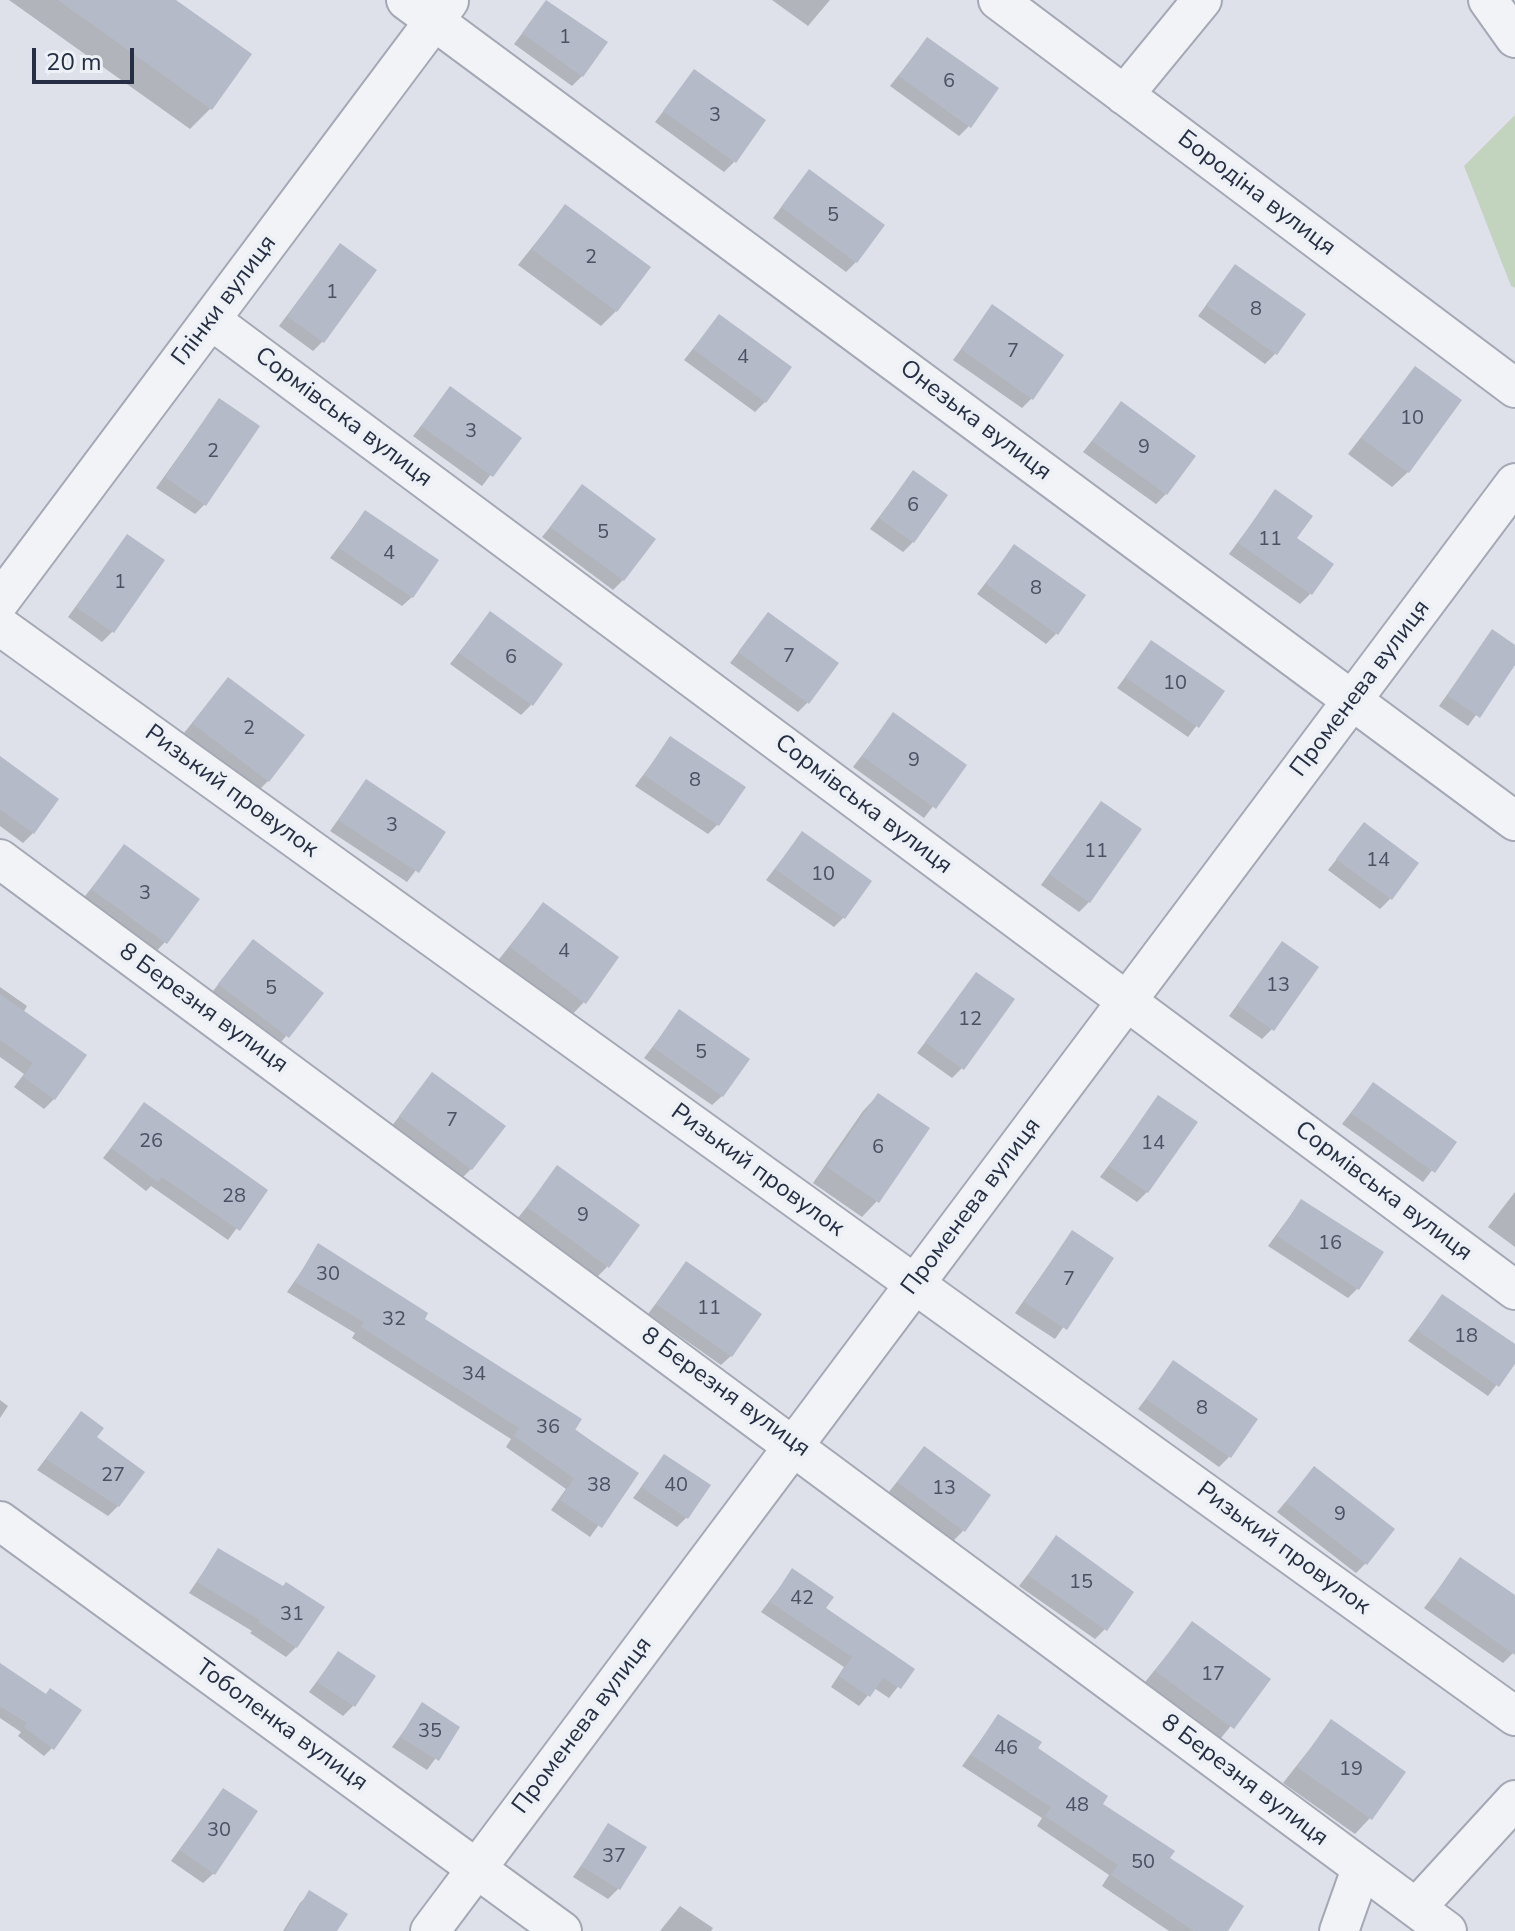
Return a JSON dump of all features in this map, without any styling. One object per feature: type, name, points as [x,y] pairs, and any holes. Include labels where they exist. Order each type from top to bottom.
[{"type":"street","name":"Бородіна вулиця","points":[[998,0],[1515,388]]},
{"type":"street","points":[[1124,95],[1202,0]]},
{"type":"street","points":[[1488,0],[1515,38]]},
{"type":"street","name":"Глінки вулиця","points":[[0,601],[211,320],[430,7]]},
{"type":"street","name":"Онезька вулиця","points":[[430,7],[1515,821]]},
{"type":"street","name":"Сормівська вулиця","points":[[211,320],[1515,1290]]},
{"type":"street","name":"Променева вулиця","points":[[430,1931],[1515,483]]},
{"type":"street","name":"Ризький провулок","points":[[0,626],[1515,1716]]},
{"type":"street","name":"8 Березня вулиця","points":[[0,859],[795,1444],[1447,1931]]},
{"type":"street","name":"Тоболенка вулиця","points":[[0,1521],[562,1931]]},
{"type":"street","points":[[1416,1908],[1515,1800]]},
{"type":"street","points":[[1339,1931],[1361,1869]]},
{"type":"green space","points":[[1515,115],[1515,288],[1511,286],[1464,166]]},
{"type":"building","points":[[58,0],[176,0],[252,54],[212,110]]},
{"type":"building","points":[[546,0],[608,42],[583,77],[522,33]]},
{"type":"building","points":[[927,37],[999,88],[971,128],[899,76]]},
{"type":"building","points":[[694,69],[766,120],[736,163],[663,111]]},
{"type":"building","points":[[809,169],[885,225],[857,263],[781,207]]},
{"type":"building","points":[[565,204],[651,267],[617,312],[532,249]]},
{"type":"building","points":[[340,243],[377,270],[324,343],[287,316]]},
{"type":"building","points":[[1235,264],[1306,314],[1277,355],[1206,305]]},
{"type":"building","points":[[992,304],[1064,355],[1033,400],[961,349]]},
{"type":"building","points":[[719,314],[792,367],[766,403],[693,349]]},
{"type":"building","points":[[1415,366],[1462,400],[1409,473],[1361,438]]},
{"type":"building","points":[[450,386],[522,438],[493,477],[421,426]]},
{"type":"building","points":[[219,398],[260,426],[206,506],[165,477]]},
{"type":"building","points":[[1121,401],[1196,456],[1167,495],[1092,441]]},
{"type":"building","points":[[913,470],[948,495],[914,543],[879,518]]},
{"type":"building","points":[[582,484],[656,539],[624,581],[550,527]]},
{"type":"building","points":[[1275,489],[1313,516],[1297,538],[1334,564],[1312,595],[1238,543]]},
{"type":"building","points":[[365,510],[439,560],[413,598],[339,548]]},
{"type":"building","points":[[127,534],[165,560],[114,633],[76,607]]},
{"type":"building","points":[[1014,544],[1086,595],[1058,635],[986,584]]},
{"type":"building","points":[[490,611],[563,664],[533,706],[459,653]]},
{"type":"building","points":[[768,612],[839,663],[809,704],[738,652]]},
{"type":"building","points":[[1492,629],[1515,645],[1515,665],[1480,718],[1447,695]]},
{"type":"building","points":[[1151,640],[1225,691],[1199,728],[1125,677]]},
{"type":"building","points":[[228,677],[305,735],[269,782],[192,723]]},
{"type":"building","points":[[893,712],[967,765],[936,809],[862,756]]},
{"type":"building","points":[[670,736],[746,787],[719,826],[644,775]]},
{"type":"building","points":[[0,756],[59,799],[34,834],[0,809]]},
{"type":"building","points":[[366,779],[446,832],[419,873],[338,820]]},
{"type":"building","points":[[1101,801],[1142,829],[1090,903],[1049,874]]},
{"type":"building","points":[[1364,822],[1419,863],[1392,900],[1336,859]]},
{"type":"building","points":[[802,831],[872,881],[845,919],[775,869]]},
{"type":"building","points":[[124,844],[200,899],[167,944],[91,889]]},
{"type":"building","points":[[543,902],[619,957],[586,1004],[510,947]]},
{"type":"building","points":[[253,939],[324,993],[289,1038],[218,984]]},
{"type":"building","points":[[1282,941],[1319,967],[1274,1031],[1237,1005]]},
{"type":"building","points":[[976,972],[1015,999],[964,1070],[925,1042]]},
{"type":"building","points":[[0,994],[87,1055],[55,1100],[23,1077],[33,1063],[0,1040]]},
{"type":"building","points":[[679,1009],[750,1059],[723,1097],[653,1047]]},
{"type":"building","points":[[432,1072],[506,1126],[472,1170],[399,1116]]},
{"type":"building","points":[[1373,1082],[1457,1142],[1435,1173],[1351,1113]]},
{"type":"building","points":[[878,1093],[930,1128],[879,1203],[827,1167]]},
{"type":"building","points":[[1158,1095],[1198,1122],[1148,1193],[1109,1166]]},
{"type":"building","points":[[144,1102],[268,1190],[240,1231],[162,1177],[158,1182],[111,1148]]},
{"type":"building","points":[[557,1165],[640,1225],[609,1268],[527,1207]]},
{"type":"building","points":[[1301,1199],[1384,1252],[1359,1290],[1277,1236]]},
{"type":"building","points":[[1072,1230],[1114,1258],[1067,1330],[1024,1302]]},
{"type":"building","points":[[318,1243],[428,1313],[425,1319],[582,1419],[575,1430],[639,1473],[602,1528],[560,1500],[574,1478],[514,1436],[519,1428],[361,1327],[364,1322],[295,1282]]},
{"type":"building","points":[[686,1261],[762,1314],[732,1357],[656,1304]]},
{"type":"building","points":[[1442,1294],[1515,1344],[1515,1364],[1499,1387],[1417,1330]]},
{"type":"building","points":[[1173,1360],[1258,1419],[1231,1458],[1146,1399]]},
{"type":"building","points":[[81,1411],[104,1428],[97,1437],[145,1472],[119,1507],[46,1459]]},
{"type":"building","points":[[924,1446],[991,1495],[965,1532],[897,1482]]},
{"type":"building","points":[[664,1454],[711,1485],[688,1519],[641,1487]]},
{"type":"building","points":[[1314,1466],[1395,1529],[1367,1565],[1286,1502]]},
{"type":"building","points":[[1056,1535],[1134,1592],[1107,1631],[1028,1575]]},
{"type":"building","points":[[218,1548],[283,1586],[286,1582],[325,1607],[297,1648],[260,1620],[197,1582]]},
{"type":"building","points":[[1460,1557],[1515,1595],[1515,1655],[1433,1597]]},
{"type":"building","points":[[792,1568],[834,1597],[826,1608],[915,1669],[901,1689],[883,1678],[870,1697],[839,1676],[852,1657],[770,1602]]},
{"type":"building","points":[[1192,1621],[1271,1679],[1234,1729],[1155,1671]]},
{"type":"building","points":[[338,1651],[376,1676],[355,1707],[317,1682]]},
{"type":"building","points":[[0,1663],[46,1694],[50,1688],[82,1710],[54,1750],[24,1727],[27,1723],[0,1706]]},
{"type":"building","points":[[422,1702],[460,1727],[439,1761],[400,1737]]},
{"type":"building","points":[[998,1714],[1042,1742],[1038,1748],[1108,1796],[1103,1804],[1175,1851],[1170,1858],[1244,1906],[1228,1931],[1194,1931],[1111,1875],[1118,1865],[1045,1816],[1051,1807],[971,1755]]},
{"type":"building","points":[[1331,1719],[1406,1772],[1372,1820],[1297,1767]]},
{"type":"building","points":[[223,1788],[258,1811],[215,1875],[180,1850]]},
{"type":"building","points":[[608,1823],[647,1847],[620,1890],[581,1866]]},
{"type":"building","points":[[309,1890],[348,1914],[337,1931],[285,1931]]}]
